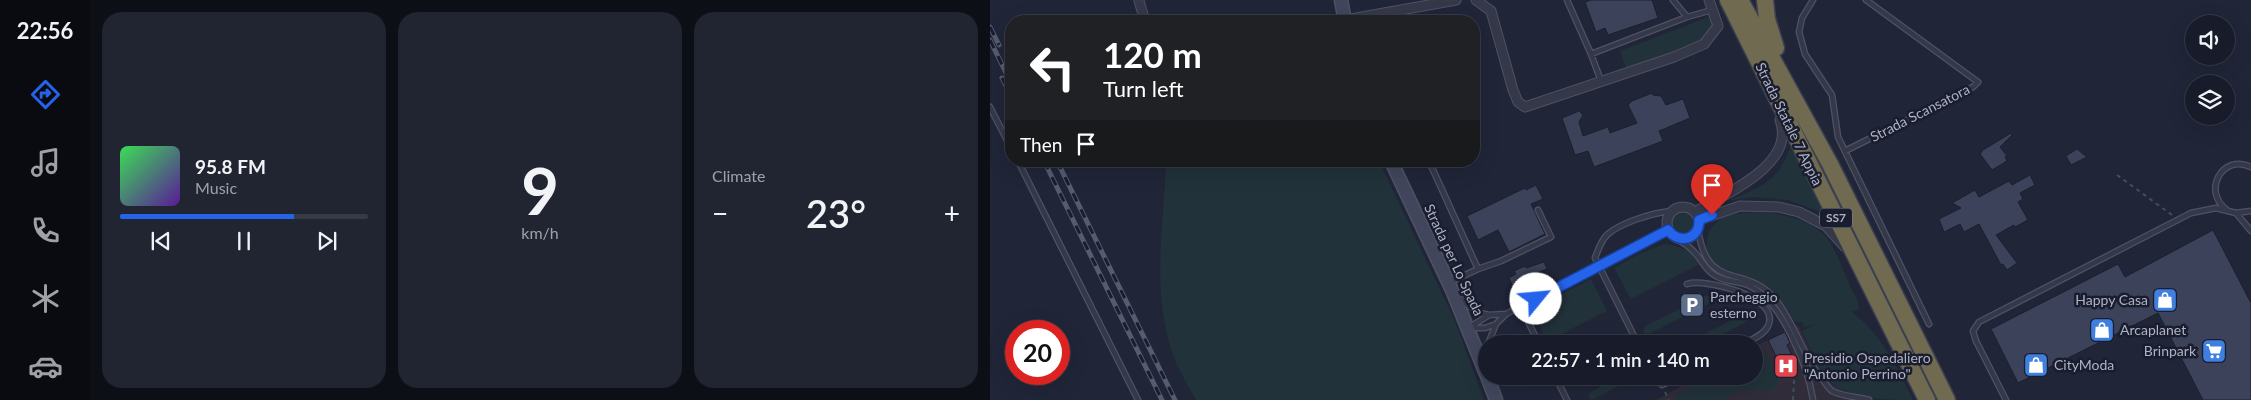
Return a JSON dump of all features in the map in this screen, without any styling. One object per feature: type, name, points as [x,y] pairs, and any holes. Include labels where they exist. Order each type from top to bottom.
[{"type":"highway","name":"Strada Statale 7 Appia","points":[[1728,0],[1927,400]]},
{"type":"highway","name":"SS7","points":[[1740,0],[1804,114]]},
{"type":"highway","points":[[1765,0],[1771,36],[1804,114]]},
{"type":"highway","name":"Strada Statale 7 Appia","points":[[1804,114],[1947,400]]},
{"type":"street","points":[[1341,0],[1342,15]]},
{"type":"street","points":[[1375,15],[1456,0]]},
{"type":"street","points":[[1476,0],[1491,11],[1513,90],[1518,102],[1525,107],[1602,82],[1704,44],[1718,26],[1709,0]]},
{"type":"street","points":[[1139,1],[1143,15]]},
{"type":"street","points":[[1697,220],[1686,207],[1675,208],[1666,220],[1668,230],[1675,238],[1686,239],[1695,234],[1697,220],[1770,163],[1781,145],[1784,130],[1751,63],[1744,46],[1745,36]]},
{"type":"street","name":"Strada per Lo Spada","points":[[1394,167],[1450,286],[1478,351]]},
{"type":"street","points":[[1697,220],[1740,206],[1778,207],[1799,212],[1826,226],[1858,264]]},
{"type":"street","name":"Strada per Lo Spada","points":[[1491,385],[1496,400]]},
{"type":"lane","points":[[1567,0],[1602,82]]},
{"type":"lane","points":[[1673,0],[1687,17]]},
{"type":"lane","points":[[1813,0],[1802,18],[1799,32],[1804,54],[1832,95],[1838,137],[1929,324]]},
{"type":"lane","name":"Strada Scansatora","points":[[1845,152],[1973,87],[1978,82],[1866,0]]},
{"type":"lane","points":[[1591,54],[1687,17],[1714,10]]},
{"type":"lane","points":[[990,107],[1005,136]]},
{"type":"lane","points":[[2228,211],[2217,199],[2216,183],[2219,175],[2232,166],[2240,164],[2251,168]]},
{"type":"lane","points":[[1021,167],[1138,400]]},
{"type":"lane","points":[[1432,167],[1478,269]]},
{"type":"lane","points":[[2006,400],[1976,341],[1973,331],[1979,322],[2178,220],[2204,209],[2216,208],[2236,214],[2251,232]]},
{"type":"lane","points":[[1506,314],[1489,315],[1476,312],[1467,306],[1450,286],[1478,269],[1501,261],[1551,237],[1538,210]]},
{"type":"lane","points":[[1633,335],[1595,258],[1600,245],[1608,234],[1649,214],[1671,211]]},
{"type":"lane","points":[[2236,214],[2251,211]]},
{"type":"lane","points":[[1697,220],[1705,258],[1717,271],[1763,288],[1776,300],[1790,322],[1810,364],[1832,391],[1869,400]]},
{"type":"lane","points":[[1492,335],[1496,324],[1506,314],[1668,230]]},
{"type":"lane","points":[[1675,238],[1688,246],[1705,267],[1716,276],[1750,286],[1765,296],[1787,327],[1796,345],[1808,376],[1812,400]]},
{"type":"lane","points":[[1686,284],[1696,281],[1729,288],[1754,298],[1762,304],[1769,315],[1769,325],[1764,332],[1759,335]]},
{"type":"lane","points":[[1521,307],[1535,335]]},
{"type":"lane","points":[[1469,328],[1489,315]]},
{"type":"lane","points":[[1469,328],[1485,328],[1496,324]]},
{"type":"lane","points":[[1560,385],[1567,400]]},
{"type":"path","points":[[2117,175],[2178,220]]},
{"type":"path","points":[[1792,400],[1795,357]]},
{"type":"path","points":[[1667,396],[1669,400]]},
{"type":"shaded area","points":[[1711,16],[1713,27],[1707,35],[1697,42],[1661,58],[1626,68],[1620,51]]},
{"type":"shaded area","points":[[1791,144],[1824,213],[1788,200],[1751,197],[1727,201],[1750,192],[1768,182],[1781,167]]},
{"type":"shaded area","points":[[1166,167],[1382,167],[1455,321],[1484,400],[1196,400],[1172,352],[1162,304],[1160,280]]},
{"type":"shaded area","points":[[1683,211],[1688,212],[1694,218],[1694,228],[1688,234],[1683,235],[1678,234],[1672,228],[1671,223],[1672,218],[1678,212]]},
{"type":"shaded area","points":[[1742,213],[1771,213],[1806,223],[1827,238],[1857,298],[1859,309],[1852,312],[1872,331],[1888,352],[1913,400],[1864,397],[1852,394],[1831,383],[1820,369],[1802,331],[1816,324],[1805,327],[1802,322],[1795,322],[1780,299],[1767,287],[1752,278],[1723,269],[1712,261],[1707,251],[1707,239],[1710,230],[1716,223],[1724,218]]},
{"type":"shaded area","points":[[1664,244],[1689,252],[1698,265],[1631,299],[1614,268],[1639,254]]},
{"type":"shaded area","points":[[1591,279],[1607,311],[1560,335],[1544,335],[1539,319],[1542,304]]},
{"type":"shaded area","points":[[1707,295],[1712,297],[1710,303],[1649,334],[1644,333],[1643,329],[1645,326]]},
{"type":"shaded area","points":[[1748,312],[1754,314],[1752,319],[1721,335],[1703,335]]},
{"type":"shaded area","name":"Presidio Ospedaliero \"Antonio Perrino\"","points":[[1798,325],[1822,374],[1830,383],[1852,396],[1874,400],[1656,400],[1684,385],[1763,385],[1763,342]]},
{"type":"shaded area","points":[[1765,351],[1779,380],[1779,385],[1772,390],[1738,391],[1723,400],[1673,400],[1676,399],[1676,395],[1696,385],[1763,385],[1763,352]]},
{"type":"shaded area","points":[[1604,385],[1621,385],[1594,399],[1589,399],[1589,393]]},
{"type":"building","points":[[1591,0],[1652,0],[1658,18],[1608,35],[1605,28],[1596,32],[1585,2]]},
{"type":"building","points":[[1652,93],[1653,95],[1661,96],[1666,105],[1683,99],[1690,118],[1659,131],[1663,141],[1594,167],[1588,151],[1575,155],[1562,118],[1579,111],[1583,115],[1579,122],[1583,136],[1608,127],[1610,133],[1637,123],[1628,105],[1632,101]]},
{"type":"building","points":[[2011,133],[2012,135],[2000,147],[2007,156],[2005,157],[2007,161],[1992,170],[1980,154],[1983,150]]},
{"type":"building","points":[[2077,149],[2087,157],[2071,165],[2066,156]]},
{"type":"building","points":[[2030,175],[2035,185],[2020,193],[2023,199],[2018,202],[2028,220],[1996,235],[2017,263],[2007,270],[2003,264],[2001,265],[1979,224],[1964,232],[1960,224],[1944,232],[1939,219],[1961,208],[1952,203],[1975,190],[1979,197],[2009,181],[2012,185]]},
{"type":"building","points":[[1536,185],[1543,199],[1531,204],[1545,234],[1509,252],[1498,230],[1478,240],[1467,216],[1525,188],[1526,190]]},
{"type":"building","points":[[2213,230],[2251,303],[2251,400],[2203,400],[2158,313],[2018,383],[1991,329],[2118,264],[2125,277]]},
{"type":"building","points":[[1544,262],[1547,269],[1529,276],[1533,284],[1515,292],[1509,278],[1516,274],[1514,271],[1525,266],[1526,268]]},
{"type":"building","points":[[1785,332],[1790,343],[1787,345],[1793,358],[1780,365],[1768,340]]},
{"type":"railway","points":[[990,27],[999,45]]},
{"type":"railway","points":[[990,40],[1005,71]]},
{"type":"railway","points":[[1002,78],[1005,84]]},
{"type":"railway","points":[[1047,167],[1162,400]]},
{"type":"railway","points":[[1060,167],[1175,400]]},
{"type":"place","name":"Happy Casa","points":[[2165,300]]},
{"type":"place","name":"Parcheggio esterno","points":[[1692,305]]},
{"type":"place","name":"Arcaplanet","points":[[2102,330]]},
{"type":"place","name":"Brinpark","points":[[2214,351]]},
{"type":"place","name":"CityModa","points":[[2036,365]]},
{"type":"place","name":"Presidio Ospedaliero \"Antonio Perrino\"","points":[[1786,366]]},
{"type":"route","points":[[1536,299],[1668,230],[1675,238],[1686,239],[1691,237],[1698,229],[1699,220],[1712,215]]}]
